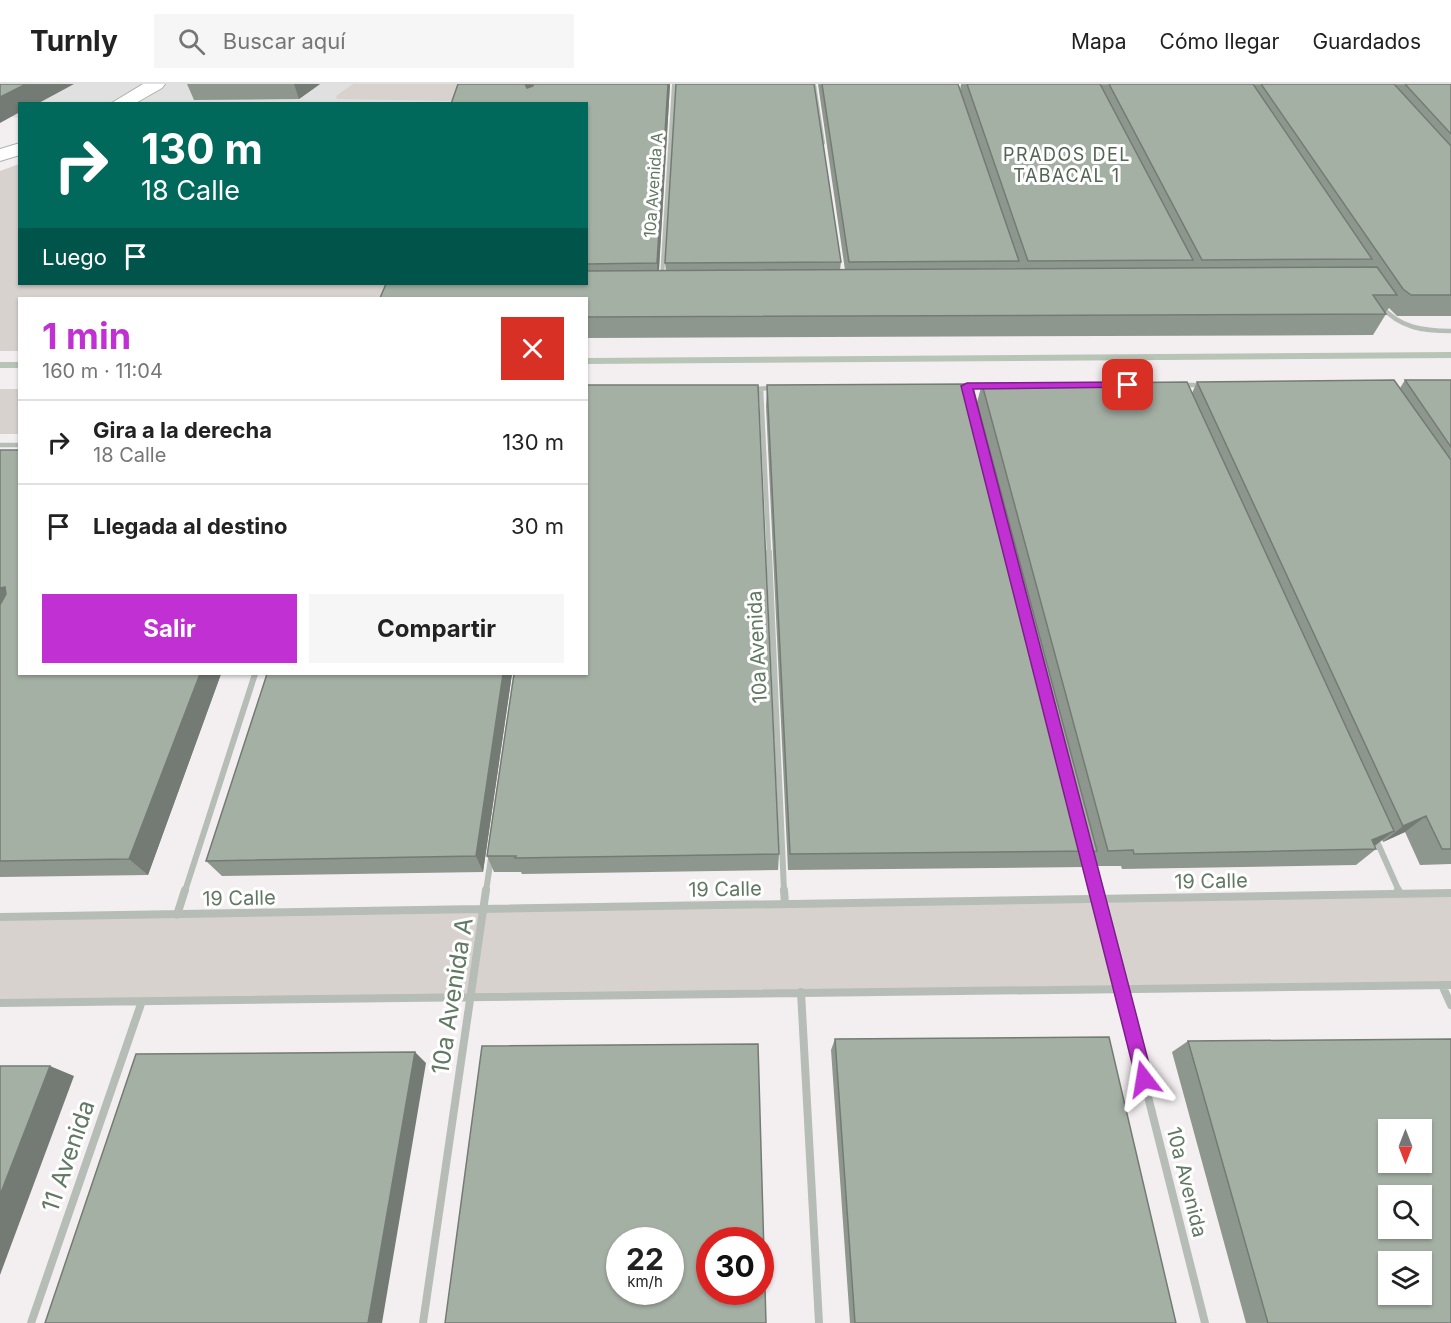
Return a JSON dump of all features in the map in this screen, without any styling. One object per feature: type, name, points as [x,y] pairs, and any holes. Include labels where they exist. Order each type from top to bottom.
[{"type":"main road","points":[[124,102],[164,86]]},
{"type":"main road","points":[[148,102],[164,86]]},
{"type":"main road","points":[[0,155],[18,150]]},
{"type":"street","name":"10a Avenida A","points":[[662,288],[675,84]]},
{"type":"street","points":[[814,84],[824,152]]},
{"type":"street","points":[[1376,299],[1387,314],[1406,327],[1428,331],[1451,331]]},
{"type":"street","points":[[1179,396],[1174,385],[1210,385]]},
{"type":"street","points":[[955,386],[990,386]]},
{"type":"street","points":[[967,386],[969,398]]},
{"type":"street","name":"10a Avenida","points":[[761,388],[785,904]]},
{"type":"street","points":[[749,389],[784,388]]},
{"type":"street","points":[[0,445],[18,445]]},
{"type":"street","points":[[177,915],[255,675]]},
{"type":"street","points":[[1371,829],[1400,894]]},
{"type":"street","name":"10a Avenida","points":[[1083,843],[1123,991],[1205,1323]]},
{"type":"street","name":"10a Avenida A","points":[[423,1323],[492,852]]},
{"type":"street","name":"19 Calle","points":[[0,917],[484,911],[1451,893]]},
{"type":"street","points":[[0,1003],[801,992],[1123,991],[1447,985],[1451,1005]]},
{"type":"street","points":[[801,992],[819,1323]]},
{"type":"street","name":"11 Avenida","points":[[31,1323],[142,1001]]},
{"type":"shaded area","points":[[15,84],[463,84],[456,102],[18,102],[18,118],[2,116]]},
{"type":"shaded area","points":[[353,84],[463,84],[457,101],[337,99],[336,96]]},
{"type":"shaded area","points":[[18,164],[18,285],[391,285],[386,297],[18,297],[18,351],[0,351],[0,171]]},
{"type":"shaded area","points":[[0,389],[18,389],[18,434],[0,434]]},
{"type":"shaded area","points":[[1451,893],[1451,985],[0,1003],[0,917]]},
{"type":"building","points":[[0,84],[26,84],[0,97]]},
{"type":"building","points":[[458,84],[525,84],[527,88],[533,84],[668,84],[657,263],[588,264],[588,102],[452,102]]},
{"type":"building","points":[[676,84],[814,84],[841,262],[665,263]]},
{"type":"building","points":[[822,84],[958,84],[1019,261],[849,262]]},
{"type":"building","points":[[967,84],[1100,84],[1193,260],[1028,261]]},
{"type":"building","points":[[1109,84],[1253,84],[1372,259],[1202,260]]},
{"type":"building","points":[[1261,84],[1394,84],[1451,146],[1451,295],[1411,295],[1403,289]]},
{"type":"building","points":[[1405,84],[1451,84],[1451,134]]},
{"type":"building","points":[[1377,267],[1397,295],[1373,295],[1386,314],[588,317],[588,297],[380,297],[386,285],[588,285],[588,271]]},
{"type":"building","points":[[1394,380],[1451,460],[1451,849],[1442,849],[1426,816],[1403,826],[1197,382]]},
{"type":"building","points":[[1405,380],[1451,380],[1451,447]]},
{"type":"building","points":[[1187,382],[1394,831],[1372,840],[1376,849],[1134,854],[1133,850],[1108,851],[982,384]]},
{"type":"building","points":[[972,384],[1097,851],[790,854],[767,385]]},
{"type":"building","points":[[588,385],[758,385],[779,854],[515,858],[516,856],[487,856],[514,675],[588,675]]},
{"type":"building","points":[[0,450],[18,450],[18,675],[200,675],[129,859],[0,861],[0,605],[6,594],[5,587],[0,588]]},
{"type":"building","points":[[267,675],[503,675],[476,856],[206,861]]},
{"type":"building","points":[[1109,1037],[1176,1323],[855,1323],[835,1039]]},
{"type":"building","points":[[1451,1039],[1451,1323],[1268,1323],[1188,1041]]},
{"type":"building","points":[[758,1044],[763,1227],[696,1227],[696,1305],[765,1305],[766,1323],[445,1323],[482,1046]]},
{"type":"building","points":[[415,1052],[368,1323],[45,1323],[136,1054]]},
{"type":"building","points":[[0,1066],[50,1066],[0,1195]]},
{"type":"waterway","points":[[588,361],[1451,355]]},
{"type":"waterway","points":[[0,365],[18,365]]},
{"type":"district","name":"PRADOS DEL TABACAL 1","points":[[1067,164]]},
{"type":"route","points":[[1128,385],[967,386],[1144,1079]]}]
